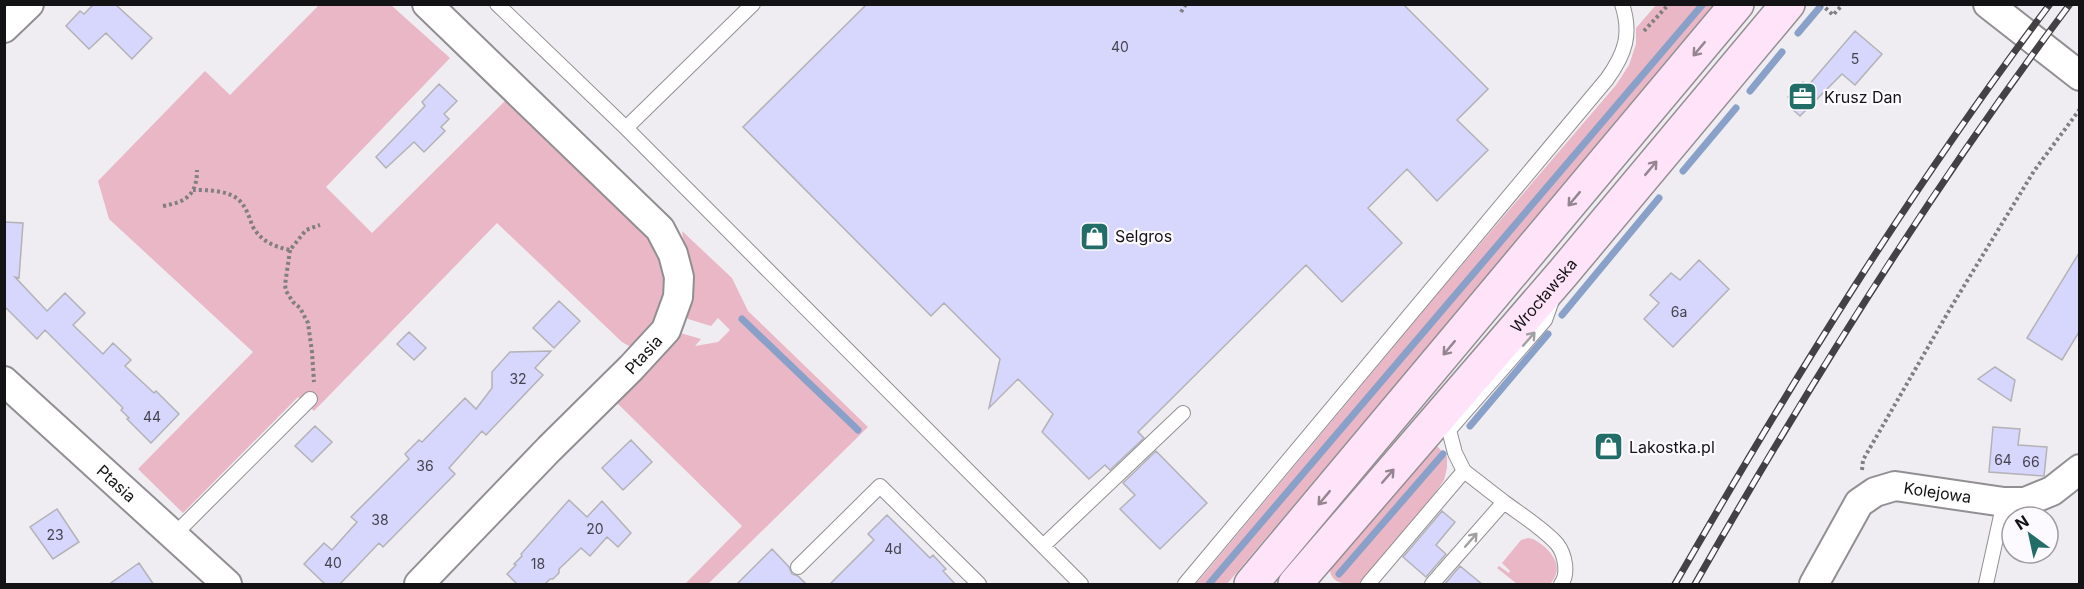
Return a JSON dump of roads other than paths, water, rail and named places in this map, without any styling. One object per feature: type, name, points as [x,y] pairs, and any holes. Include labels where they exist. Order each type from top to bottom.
[{"type":"main road","points":[[1251,585],[1737,4]]},
{"type":"main road","name":"Wrocławska","points":[[1295,585],[1563,273],[1788,4]]},
{"type":"street","points":[[4,28],[29,4]]},
{"type":"street","name":"Ptasia","points":[[419,585],[666,330],[678,297],[679,277],[673,254],[660,229],[427,4]]},
{"type":"street","points":[[1988,4],[2079,76]]},
{"type":"street","name":"Ptasia","points":[[4,381],[227,585]]},
{"type":"street","name":"Kolejowa","points":[[1814,585],[1858,503],[1875,492],[1895,486],[2004,502],[2025,501],[2052,491],[2079,469]]},
{"type":"lane","points":[[497,4],[626,128],[1081,585]]},
{"type":"lane","points":[[626,128],[753,4]]},
{"type":"lane","points":[[1185,585],[1608,79],[1618,64],[1626,39],[1628,27],[1622,4]]},
{"type":"lane","points":[[1561,585],[1565,580],[1565,564],[1558,545],[1464,471],[1455,453],[1449,430],[1545,320],[1563,273]]},
{"type":"lane","points":[[174,536],[310,399]]},
{"type":"lane","points":[[1043,546],[1183,413]]},
{"type":"lane","points":[[1368,585],[1464,471]]},
{"type":"lane","points":[[798,567],[880,486],[979,585]]},
{"type":"lane","points":[[1432,585],[1504,502]]},
{"type":"lane","points":[[1986,585],[2004,502]]},
{"type":"waterway","points":[[1209,584],[1703,4]]},
{"type":"waterway","points":[[1798,33],[1820,7]]},
{"type":"waterway","points":[[1750,91],[1782,52]]},
{"type":"waterway","points":[[1683,171],[1736,108]]},
{"type":"waterway","points":[[1562,315],[1659,198]]},
{"type":"waterway","points":[[742,319],[858,430]]},
{"type":"waterway","points":[[1470,426],[1548,334]]},
{"type":"waterway","points":[[1339,574],[1443,454]]},
{"type":"railway","points":[[1675,584],[1763,435],[1854,288],[1949,144],[2050,4]]},
{"type":"railway","points":[[1695,584],[1782,435],[1873,288],[1969,145],[2070,4]]},
{"type":"place","name":"Krusz Dan","points":[[1803,97]]},
{"type":"place","name":"Selgros","points":[[1094,236]]},
{"type":"place","name":"Lakostka.pl","points":[[1608,447]]}]
